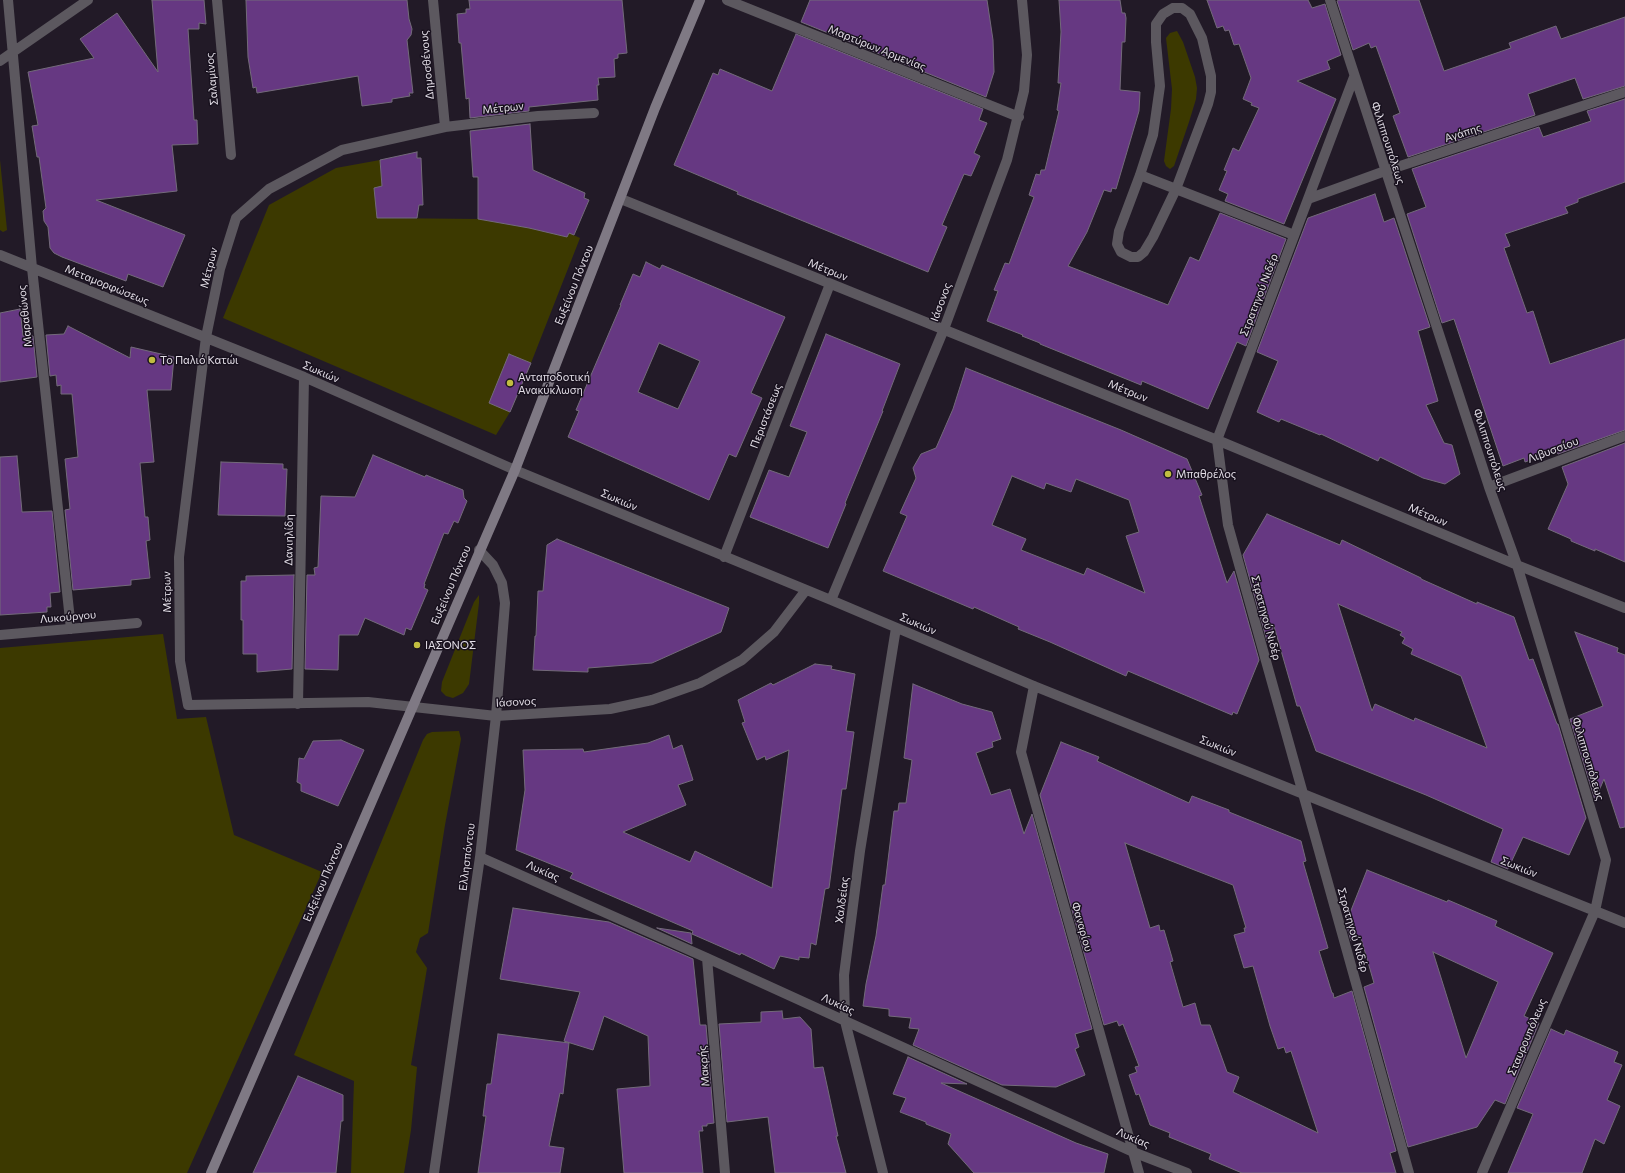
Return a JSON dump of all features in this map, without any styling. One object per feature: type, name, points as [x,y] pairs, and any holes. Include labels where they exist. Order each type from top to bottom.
[{"type":"street","name":"Μαραθώνος","points":[[8,0],[32,268],[71,629]]},
{"type":"street","points":[[0,61],[88,0]]},
{"type":"street","name":"Σαλαμίνος","points":[[217,0],[231,155]]},
{"type":"street","name":"Δημοσθένους","points":[[433,0],[445,127]]},
{"type":"street","name":"Ευξείνου Πόντου","points":[[211,1173],[514,470],[621,199],[655,108],[700,0]]},
{"type":"street","name":"Μαρτύρων Αρμενίας","points":[[727,0],[1019,118]]},
{"type":"street","name":"Ιάσονος","points":[[832,600],[944,329],[1007,160],[1019,118],[1024,91],[1027,56],[1022,0]]},
{"type":"street","name":"Φιλιππουπόλεως","points":[[1330,0],[1489,487],[1517,565],[1606,860],[1595,911]]},
{"type":"street","points":[[1173,8],[1182,8],[1190,14],[1202,38],[1211,76],[1211,92],[1208,104],[1176,189],[1144,252],[1138,257],[1131,257],[1121,252],[1117,244],[1118,231],[1140,176],[1153,136],[1158,106],[1160,86],[1156,24],[1163,14],[1173,8]]},
{"type":"street","name":"Στρατηγού Νιδέρ","points":[[1354,77],[1217,440],[1228,525],[1409,1173]]},
{"type":"street","name":"Αγάπης","points":[[1308,199],[1625,92]]},
{"type":"street","name":"Μέτρων","points":[[188,705],[180,661],[178,557],[206,337],[220,269],[236,218],[269,189],[342,150],[445,127],[538,116],[594,113]]},
{"type":"street","points":[[1140,176],[1294,235]]},
{"type":"street","name":"Μέτρων","points":[[621,199],[1217,440],[1517,565],[1625,608]]},
{"type":"street","name":"Μεταμορφώσεως","points":[[0,255],[206,337]]},
{"type":"street","name":"Περιστάσεως","points":[[724,557],[830,284]]},
{"type":"street","name":"Σωκιών","points":[[206,337],[304,377],[514,470],[832,600],[1034,686],[1625,923]]},
{"type":"street","name":"Δανιηλίδη","points":[[298,704],[304,377]]},
{"type":"street","name":"Λιβυσσίου","points":[[1489,487],[1625,436]]},
{"type":"street","name":"Ελλησπόντου","points":[[434,1173],[480,856],[496,716],[505,603],[502,583],[493,565],[479,550]]},
{"type":"street","name":"Ιάσονος","points":[[188,705],[368,702],[496,716],[610,709],[652,700],[700,684],[742,660],[774,632],[806,590]]},
{"type":"street","name":"Λυκούργου","points":[[0,635],[137,623]]},
{"type":"street","name":"Χαλδείας","points":[[883,1173],[845,1020],[844,975],[860,851],[896,628]]},
{"type":"street","name":"Φαναρίου","points":[[1034,686],[1021,752],[1139,1173]]},
{"type":"street","name":"Λυκίας","points":[[480,856],[845,1020],[1133,1152],[1186,1173]]},
{"type":"street","name":"Σταυρουπόλεως","points":[[1482,1173],[1595,911]]},
{"type":"street","name":"Μακρής","points":[[707,958],[725,1173]]},
{"type":"shaded area","points":[[1177,31],[1183,42],[1195,77],[1197,88],[1196,99],[1189,122],[1174,166],[1170,169],[1166,166],[1164,161],[1171,109],[1172,89],[1166,38],[1170,33]]},
{"type":"shaded area","points":[[0,160],[7,230],[3,232],[0,230]]},
{"type":"shaded area","points":[[380,160],[382,186],[374,188],[377,218],[478,219],[529,228],[567,237],[569,233],[580,238],[531,363],[510,412],[496,435],[223,318],[269,205],[336,168]]},
{"type":"shaded area","points":[[479,595],[469,684],[463,693],[453,698],[446,696],[441,691],[442,682],[474,602]]},
{"type":"shaded area","points":[[163,634],[177,719],[206,717],[234,835],[322,872],[187,1173],[0,1173],[0,648]]},
{"type":"shaded area","points":[[459,731],[461,739],[445,825],[428,933],[420,938],[416,952],[427,968],[411,1065],[417,1067],[411,1130],[404,1173],[351,1173],[354,1081],[294,1055],[423,740],[427,734],[432,732]]},
{"type":"building","points":[[152,0],[204,0],[206,24],[199,23],[199,29],[188,29],[194,120],[197,120],[198,144],[172,145],[177,191],[96,200],[185,235],[163,287],[128,274],[126,281],[62,257],[54,253],[50,248],[48,227],[44,221],[43,211],[46,208],[39,157],[37,157],[32,126],[38,125],[28,72],[94,58],[80,39],[117,13],[158,72]]},
{"type":"building","points":[[246,0],[407,0],[409,19],[412,29],[411,35],[407,40],[413,93],[409,93],[410,96],[392,99],[392,102],[362,106],[358,76],[257,93],[256,87],[253,88],[248,57]]},
{"type":"building","points":[[469,0],[622,0],[627,53],[618,54],[618,58],[614,59],[615,77],[598,78],[598,100],[529,107],[529,111],[470,118],[469,98],[466,99],[461,43],[459,43],[457,14],[466,13],[466,9],[470,9]]},
{"type":"building","points":[[810,0],[987,0],[993,40],[994,72],[986,97],[801,22]]},
{"type":"building","points":[[1059,0],[1120,0],[1122,13],[1125,13],[1126,18],[1125,42],[1122,42],[1120,90],[1140,92],[1139,111],[1116,189],[1112,188],[1111,192],[1104,190],[1087,232],[1068,266],[1168,305],[1190,257],[1199,261],[1220,213],[1286,239],[1246,346],[1237,342],[1208,409],[1142,381],[1141,385],[987,321],[998,291],[994,290],[1005,263],[1009,264],[1034,197],[1029,195],[1036,174],[1040,175],[1041,170],[1045,170],[1059,111],[1057,110],[1061,83],[1058,83],[1061,32]]},
{"type":"building","points":[[1207,0],[1308,0],[1312,8],[1325,4],[1341,55],[1327,61],[1330,69],[1297,81],[1336,99],[1284,224],[1225,201],[1228,194],[1219,190],[1227,171],[1224,170],[1233,148],[1239,151],[1259,108],[1251,105],[1252,103],[1243,99],[1251,78],[1239,44],[1234,45],[1229,30],[1225,31],[1223,26],[1217,28]]},
{"type":"building","points":[[1419,0],[1444,71],[1511,48],[1509,43],[1556,26],[1561,39],[1625,17],[1625,86],[1583,99],[1575,78],[1528,94],[1535,115],[1408,157],[1393,116],[1400,113],[1376,46],[1371,48],[1369,43],[1353,50],[1337,1]]},
{"type":"building","points":[[796,34],[983,109],[979,120],[987,123],[974,153],[980,156],[971,176],[964,174],[942,225],[947,227],[928,272],[737,194],[738,192],[674,165],[713,73],[718,75],[720,69],[772,91]]},
{"type":"building","points":[[1625,99],[1625,182],[1578,199],[1578,202],[1565,207],[1568,213],[1505,234],[1510,246],[1504,248],[1527,313],[1533,311],[1550,364],[1625,339],[1625,430],[1558,454],[1556,451],[1525,462],[1524,458],[1503,466],[1454,319],[1442,323],[1407,214],[1426,207],[1412,169],[1539,127],[1543,137],[1591,121],[1587,111]]},
{"type":"building","points":[[530,124],[533,170],[585,193],[584,198],[589,200],[574,235],[569,233],[567,237],[529,228],[478,219],[478,177],[473,177],[470,131]]},
{"type":"building","points":[[417,152],[417,158],[421,158],[423,205],[419,205],[417,218],[377,218],[374,188],[382,186],[380,160]]},
{"type":"building","points":[[1375,194],[1384,222],[1394,218],[1430,327],[1418,331],[1438,401],[1426,405],[1444,443],[1452,445],[1460,474],[1445,484],[1423,478],[1380,457],[1378,461],[1321,434],[1320,435],[1281,419],[1279,422],[1257,412],[1278,361],[1257,352],[1308,218]]},
{"type":"building","points":[[646,262],[660,269],[662,265],[785,317],[751,393],[762,398],[736,457],[729,454],[709,500],[568,437],[579,411],[576,410],[633,274],[640,277]],"holes":[[[659,343],[700,361],[678,409],[638,392]]]},
{"type":"building","points":[[20,309],[23,336],[33,336],[37,377],[0,382],[0,313]]},
{"type":"building","points":[[68,326],[130,358],[131,347],[174,357],[171,390],[147,390],[154,462],[140,463],[145,517],[148,517],[150,540],[146,541],[150,578],[131,580],[131,585],[73,590],[65,510],[70,509],[65,459],[78,457],[72,394],[61,394],[61,385],[57,386],[56,375],[50,376],[46,335],[64,334]]},
{"type":"building","points":[[826,334],[900,364],[883,411],[828,548],[750,517],[769,470],[789,477],[807,432],[790,426]]},
{"type":"building","name":"Ανταποδοτική Ανακύκλωση","points":[[509,354],[531,363],[510,412],[489,403]]},
{"type":"building","points":[[966,368],[1121,430],[1187,459],[1202,495],[1199,496],[1227,583],[1234,571],[1259,660],[1237,714],[1233,712],[1232,715],[1128,671],[1126,676],[1018,629],[1019,627],[974,607],[973,609],[883,571],[907,516],[900,513],[916,478],[913,468],[921,454],[936,448],[953,409]],"holes":[[[1012,476],[1044,489],[1046,483],[1071,492],[1076,479],[1129,500],[1139,532],[1126,536],[1145,593],[1087,568],[1084,575],[1021,550],[1026,539],[992,525]]]},
{"type":"building","points":[[1625,443],[1625,562],[1595,549],[1595,551],[1571,541],[1571,539],[1548,529],[1568,484],[1562,467]]},
{"type":"building","points":[[373,455],[425,477],[426,475],[463,490],[464,498],[467,501],[458,523],[454,521],[448,534],[444,533],[424,584],[424,588],[428,590],[411,630],[406,628],[404,635],[365,618],[358,635],[339,635],[338,670],[305,669],[307,575],[315,575],[314,568],[318,567],[321,496],[355,497]]},
{"type":"building","points":[[17,456],[22,512],[52,511],[60,592],[50,593],[51,607],[47,607],[47,612],[0,615],[0,457]]},
{"type":"building","points":[[221,462],[283,464],[283,469],[287,469],[285,516],[218,515]]},
{"type":"building","points":[[1267,514],[1340,545],[1342,540],[1421,579],[1477,604],[1477,602],[1514,617],[1529,660],[1533,659],[1558,724],[1586,818],[1569,855],[1523,837],[1508,869],[1491,862],[1503,829],[1426,795],[1316,751],[1300,706],[1297,706],[1274,626],[1267,641],[1243,555]],"holes":[[[1338,604],[1402,632],[1400,635],[1405,638],[1402,643],[1413,649],[1411,654],[1461,676],[1487,748],[1415,718],[1414,721],[1375,704],[1372,711]]]},
{"type":"building","points":[[557,539],[729,608],[721,632],[652,663],[588,668],[588,672],[533,670],[538,591],[543,591],[547,545]]},
{"type":"building","points":[[294,575],[292,669],[257,672],[257,654],[243,654],[241,581],[246,581],[246,576]]},
{"type":"building","points":[[1575,632],[1618,648],[1617,652],[1625,655],[1625,827],[1620,828],[1604,779],[1595,800],[1570,719],[1603,706]]},
{"type":"building","points":[[815,664],[832,666],[831,669],[855,674],[846,731],[854,732],[846,789],[842,789],[829,888],[825,889],[816,945],[811,943],[809,958],[799,957],[799,960],[780,956],[774,969],[741,953],[740,955],[692,934],[693,931],[570,878],[573,873],[516,850],[525,790],[523,750],[583,749],[584,752],[648,743],[669,735],[673,749],[682,745],[693,780],[678,785],[686,805],[623,832],[690,862],[695,851],[772,888],[789,750],[766,760],[765,756],[757,760],[742,723],[745,722],[738,700],[771,683],[773,685]]},
{"type":"building","points":[[913,684],[962,704],[992,712],[1001,739],[992,742],[993,747],[976,753],[991,795],[1010,789],[1024,834],[1032,814],[1092,1029],[1075,1034],[1079,1047],[1075,1049],[1085,1075],[1056,1087],[1002,1085],[913,1045],[919,1029],[909,1028],[911,1018],[889,1016],[889,1009],[863,1006],[876,936],[883,885],[885,885],[894,811],[898,811],[899,803],[906,803],[912,760],[904,758]]},
{"type":"building","points":[[341,740],[364,750],[338,806],[301,791],[301,784],[297,782],[299,758],[304,759],[313,741]]},
{"type":"building","points":[[1061,742],[1099,757],[1097,761],[1189,803],[1192,796],[1301,841],[1306,861],[1303,862],[1328,948],[1319,951],[1334,998],[1352,991],[1396,1151],[1390,1153],[1396,1173],[1242,1173],[1209,1159],[1211,1154],[1169,1137],[1170,1133],[1150,1125],[1139,1094],[1136,1095],[1129,1075],[1137,1072],[1135,1067],[1139,1066],[1123,1024],[1119,1026],[1117,1021],[1104,1025],[1040,795]],"holes":[[[1125,843],[1233,885],[1246,928],[1244,928],[1245,932],[1234,935],[1244,968],[1253,966],[1278,1049],[1284,1047],[1286,1053],[1291,1051],[1318,1133],[1233,1092],[1239,1077],[1227,1072],[1210,1025],[1201,1025],[1195,1003],[1183,1007],[1170,962],[1173,961],[1164,930],[1160,931],[1159,925],[1150,928]]]},
{"type":"building","points":[[1367,870],[1447,902],[1448,900],[1497,921],[1495,926],[1553,953],[1524,1016],[1539,1023],[1505,1104],[1495,1100],[1477,1127],[1408,1147],[1364,987],[1374,983],[1361,938],[1351,941],[1346,923]],"holes":[[[1433,952],[1498,982],[1466,1058]]]},
{"type":"building","points":[[513,908],[609,922],[693,959],[700,1025],[706,1025],[714,1123],[707,1124],[707,1126],[702,1126],[703,1131],[699,1131],[703,1173],[624,1173],[617,1089],[650,1086],[648,1036],[604,1016],[593,1050],[564,1041],[580,992],[500,979]]},
{"type":"building","points":[[657,928],[691,933],[692,944]]},
{"type":"building","points":[[782,1011],[783,1019],[800,1017],[811,1029],[814,1068],[823,1067],[838,1136],[836,1136],[846,1173],[775,1173],[768,1117],[727,1122],[719,1024],[761,1022],[761,1012]]},
{"type":"building","points":[[1551,1029],[1564,1035],[1566,1030],[1618,1052],[1614,1062],[1622,1065],[1607,1100],[1620,1106],[1604,1144],[1595,1139],[1582,1173],[1508,1173],[1533,1114],[1517,1108]]},
{"type":"building","points":[[498,1034],[569,1043],[563,1094],[560,1093],[549,1146],[564,1148],[560,1173],[478,1173],[486,1116],[483,1116],[487,1084],[491,1084]]},
{"type":"building","points":[[908,1057],[967,1084],[941,1083],[1076,1143],[1108,1154],[1104,1173],[974,1173],[948,1144],[951,1134],[900,1112],[906,1098],[893,1094]]},
{"type":"building","points":[[298,1076],[343,1095],[343,1121],[341,1121],[336,1173],[253,1173]]},
{"type":"place","name":"Το Παλιό Κατώι","points":[[152,360]]},
{"type":"place","name":"Ανταποδοτική Ανακύκλωση","points":[[510,383]]},
{"type":"place","name":"Μπαθρέλος","points":[[1168,474]]},
{"type":"place","name":"ΙΑΣΟΝΟΣ","points":[[417,645]]}]
